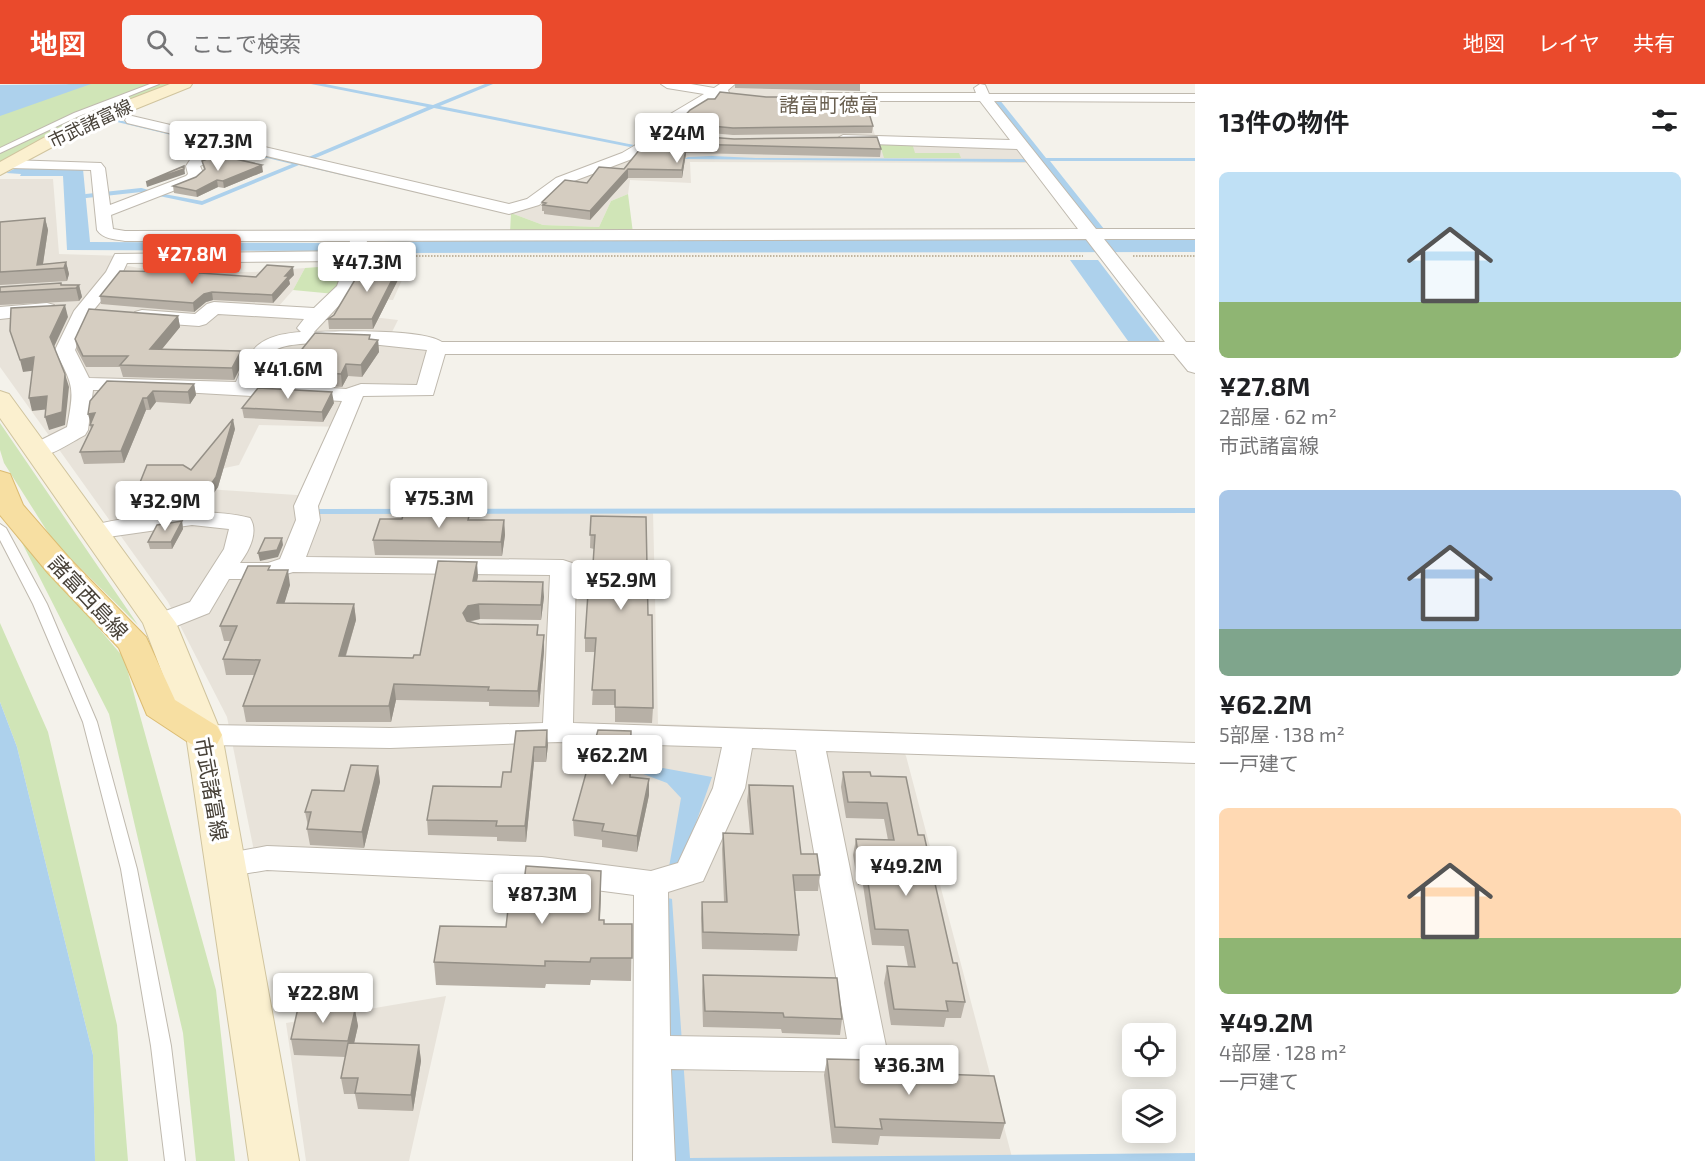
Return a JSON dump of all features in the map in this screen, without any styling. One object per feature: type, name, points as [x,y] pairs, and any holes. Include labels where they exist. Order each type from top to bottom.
[{"type":"main road","name":"市武諸富線","points":[[3,161],[80,125],[184,84]]},
{"type":"main road","name":"市武諸富線","points":[[0,399],[159,623],[204,735],[274,1161]]},
{"type":"main road","name":"諸富西島線","points":[[2,506],[134,644],[160,707],[204,735]]},
{"type":"street","points":[[667,84],[739,95]]},
{"type":"street","points":[[132,120],[238,148],[303,160],[509,209],[533,202],[561,181],[627,156],[667,136],[672,119],[729,84]]},
{"type":"street","points":[[979,84],[984,98],[1091,236],[1187,348],[1195,367]]},
{"type":"street","points":[[815,97],[1195,98]]},
{"type":"street","points":[[831,139],[1022,145]]},
{"type":"street","points":[[103,213],[191,179],[196,175],[193,166],[195,163],[238,148]]},
{"type":"street","points":[[3,161],[96,166],[105,230],[108,233],[125,236],[358,247]]},
{"type":"street","points":[[501,235],[509,209]]},
{"type":"street","points":[[37,451],[77,430],[83,397],[82,384],[65,350],[84,310],[114,273],[121,258],[358,247],[501,235],[1091,236],[1195,234]]},
{"type":"street","points":[[301,338],[316,314],[348,282],[358,247]]},
{"type":"street","points":[[80,288],[104,286]]},
{"type":"street","points":[[0,313],[84,310],[199,320],[214,308],[316,314]]},
{"type":"street","points":[[244,389],[264,347],[301,338],[413,341],[430,344],[437,348],[1187,348]]},
{"type":"street","points":[[82,384],[146,384],[349,395],[361,390],[426,392],[437,348]]},
{"type":"street","points":[[291,564],[308,520],[306,506],[354,398],[349,395]]},
{"type":"street","points":[[94,532],[192,518],[242,523],[242,533],[234,558],[221,571],[200,607],[159,623]]},
{"type":"street","points":[[221,571],[270,572],[291,564],[563,568],[550,629],[558,732]]},
{"type":"street","points":[[204,735],[390,738],[558,732],[1194,754]]},
{"type":"street","points":[[225,865],[267,858],[530,870],[651,884],[692,872],[729,788],[739,739]]},
{"type":"street","points":[[651,1052],[870,1056],[809,741]]},
{"type":"street","points":[[651,884],[651,1052],[654,1161]]},
{"type":"lane","points":[[112,99],[141,84]]},
{"type":"lane","points":[[3,161],[39,130],[112,99],[156,84]]},
{"type":"lane","points":[[2,506],[90,722],[129,869],[161,1046],[175,1161]]},
{"type":"path","points":[[358,247],[1195,256]]},
{"type":"shaded area","points":[[737,84],[822,84],[822,96],[862,97],[876,138],[1012,142],[1030,163],[690,162],[691,183],[630,180],[628,194],[611,201],[599,227],[543,225],[511,213],[537,206],[552,188],[632,158],[672,122],[700,102],[727,92]]},
{"type":"shaded area","points":[[0,179],[53,179],[59,254],[124,256],[122,265],[157,271],[253,272],[305,268],[293,290],[278,307],[315,312],[335,294],[347,259],[412,258],[393,300],[343,297],[331,312],[398,320],[390,336],[444,346],[432,396],[362,394],[345,427],[259,425],[239,465],[215,470],[206,489],[312,496],[314,512],[653,511],[658,724],[894,732],[906,756],[1013,1161],[641,1161],[639,893],[540,877],[257,866],[227,717],[168,602],[0,367]]},
{"type":"shaded area","points":[[446,996],[409,1161],[306,1161],[286,1023]]},
{"type":"green space","points":[[69,84],[176,84],[86,119],[0,163],[0,109]]},
{"type":"green space","points":[[879,142],[912,143],[915,153],[959,153],[961,158],[884,158]]},
{"type":"green space","points":[[628,194],[633,233],[510,233],[511,213],[543,225],[599,227],[611,201]]},
{"type":"green space","points":[[346,265],[335,294],[293,290],[305,268]]},
{"type":"green space","points":[[0,423],[138,625],[54,542],[4,463],[0,450]]},
{"type":"green space","points":[[16,531],[124,658],[216,990],[235,1161],[196,1161],[183,1033],[109,714]]},
{"type":"green space","points":[[0,623],[48,732],[117,1025],[128,1161],[95,1161],[93,1055],[17,747],[0,702]]},
{"type":"water","points":[[91,84],[0,116],[0,85]]},
{"type":"water","points":[[311,84],[325,84],[433,105],[485,84],[493,84],[440,106],[634,145],[630,147],[434,108],[306,162],[476,203],[471,205],[299,165],[202,205],[159,196],[164,194],[202,201],[292,164],[113,121],[118,120],[299,161],[427,107]]},
{"type":"water","points":[[993,99],[999,99],[1046,158],[1195,158],[1195,161],[1050,161],[1104,229],[1096,229]]},
{"type":"water","points":[[712,156],[1024,159],[1026,162],[684,159]]},
{"type":"water","points":[[14,169],[83,169],[90,242],[342,243],[383,242],[395,239],[1195,239],[1195,252],[392,253],[352,248],[329,251],[67,250],[63,176],[20,176],[21,174],[6,173]]},
{"type":"water","points":[[1070,260],[1098,260],[1160,341],[1128,341]]},
{"type":"water","points":[[1195,508],[1195,513],[318,514],[318,509]]},
{"type":"water","points":[[0,702],[17,747],[93,1055],[95,1161],[0,1161]]},
{"type":"water","points":[[652,766],[712,777],[684,857],[676,865],[669,867],[681,798],[667,783],[638,772],[618,769]]},
{"type":"water","points":[[668,898],[672,899],[690,1158],[1195,1153],[1195,1161],[673,1161],[663,902]]},
{"type":"building","points":[[720,92],[766,97],[864,97],[873,126],[733,128],[678,123],[690,110],[708,99],[715,99]]},
{"type":"building","points":[[669,134],[734,139],[877,137],[881,149],[687,144],[682,170],[628,169],[590,211],[543,205],[546,203],[542,202],[565,180],[587,183],[599,167],[624,169],[640,149],[655,140],[663,141]]},
{"type":"building","points":[[218,155],[262,165],[223,181],[217,180],[196,191],[173,186],[196,177],[205,169],[202,161]]},
{"type":"building","points":[[184,166],[184,169],[146,182]]},
{"type":"building","points":[[45,218],[37,265],[66,262],[64,268],[0,272],[0,222]]},
{"type":"building","points":[[371,264],[400,264],[372,319],[328,319],[334,315],[359,273],[368,273]]},
{"type":"building","points":[[267,265],[293,267],[285,276],[289,276],[272,295],[212,292],[204,294],[193,303],[100,296],[120,271],[186,272],[256,277]]},
{"type":"building","points":[[61,283],[61,285],[79,285],[76,288],[0,292],[0,287]]},
{"type":"building","points":[[65,305],[50,337],[65,374],[62,412],[45,417],[47,396],[29,398],[34,357],[20,360],[10,331],[11,308]]},
{"type":"building","points":[[89,309],[178,316],[150,349],[241,351],[232,368],[120,365],[128,356],[83,356],[75,339]]},
{"type":"building","points":[[315,333],[370,335],[369,339],[378,340],[361,365],[346,364],[341,374],[272,369],[286,369]]},
{"type":"building","points":[[107,381],[194,384],[188,392],[153,391],[147,398],[143,398],[121,451],[80,452],[93,425],[90,425],[95,413],[88,414],[90,401]]},
{"type":"building","points":[[258,388],[332,392],[322,412],[242,408]]},
{"type":"building","points":[[233,419],[216,477],[200,500],[131,505],[147,465],[183,465],[191,470]]},
{"type":"building","points":[[403,515],[469,516],[468,520],[504,520],[501,542],[373,540],[380,519],[402,519]]},
{"type":"building","points":[[591,516],[646,517],[648,615],[652,615],[653,708],[615,707],[615,690],[592,690],[596,638],[585,638],[589,578],[592,578],[595,535],[590,535]]},
{"type":"building","points":[[182,521],[171,542],[148,542],[157,525]]},
{"type":"building","points":[[265,538],[282,538],[277,550],[258,553]]},
{"type":"building","points":[[438,561],[477,562],[473,581],[543,582],[541,605],[479,604],[468,606],[463,613],[467,621],[479,624],[538,625],[537,635],[544,635],[538,691],[394,684],[389,706],[243,706],[260,660],[223,659],[237,626],[220,626],[248,566],[270,566],[268,570],[288,570],[277,603],[354,604],[339,656],[413,658],[414,655],[420,655]]},
{"type":"building","points":[[547,730],[546,747],[534,747],[525,826],[496,826],[497,821],[427,820],[433,786],[501,787],[503,772],[511,772],[516,731]]},
{"type":"building","points":[[598,730],[631,731],[630,777],[649,779],[637,836],[602,831],[604,824],[573,820]]},
{"type":"building","points":[[351,765],[378,766],[362,832],[307,829],[311,812],[305,812],[312,790],[344,791]]},
{"type":"building","points":[[843,772],[870,772],[871,776],[906,777],[918,835],[924,835],[953,963],[957,963],[965,1002],[946,1001],[948,1011],[894,1009],[887,966],[915,967],[908,930],[875,929],[866,869],[860,869],[856,839],[894,840],[887,803],[848,802]]},
{"type":"building","points":[[749,785],[793,786],[801,854],[817,854],[820,875],[793,875],[799,935],[703,932],[702,902],[727,902],[723,833],[753,834]]},
{"type":"building","points":[[526,866],[601,871],[599,920],[604,920],[604,924],[632,924],[632,958],[591,958],[590,962],[545,961],[545,966],[434,962],[440,926],[506,927],[511,882],[524,882]]},
{"type":"building","points":[[703,975],[837,978],[842,1019],[784,1017],[783,1013],[705,1011]]},
{"type":"building","points":[[298,1008],[355,1010],[348,1041],[291,1039]]},
{"type":"building","points":[[348,1043],[419,1045],[411,1095],[355,1093],[358,1078],[341,1078]]},
{"type":"building","points":[[827,1059],[872,1060],[874,1072],[918,1074],[917,1066],[938,1067],[940,1074],[994,1076],[1005,1123],[880,1119],[882,1129],[835,1127]]},
{"type":"waterway","points":[[86,196],[141,190],[155,194]]},
{"type":"district","name":"諸富町徳富","points":[[829,104]]}]
